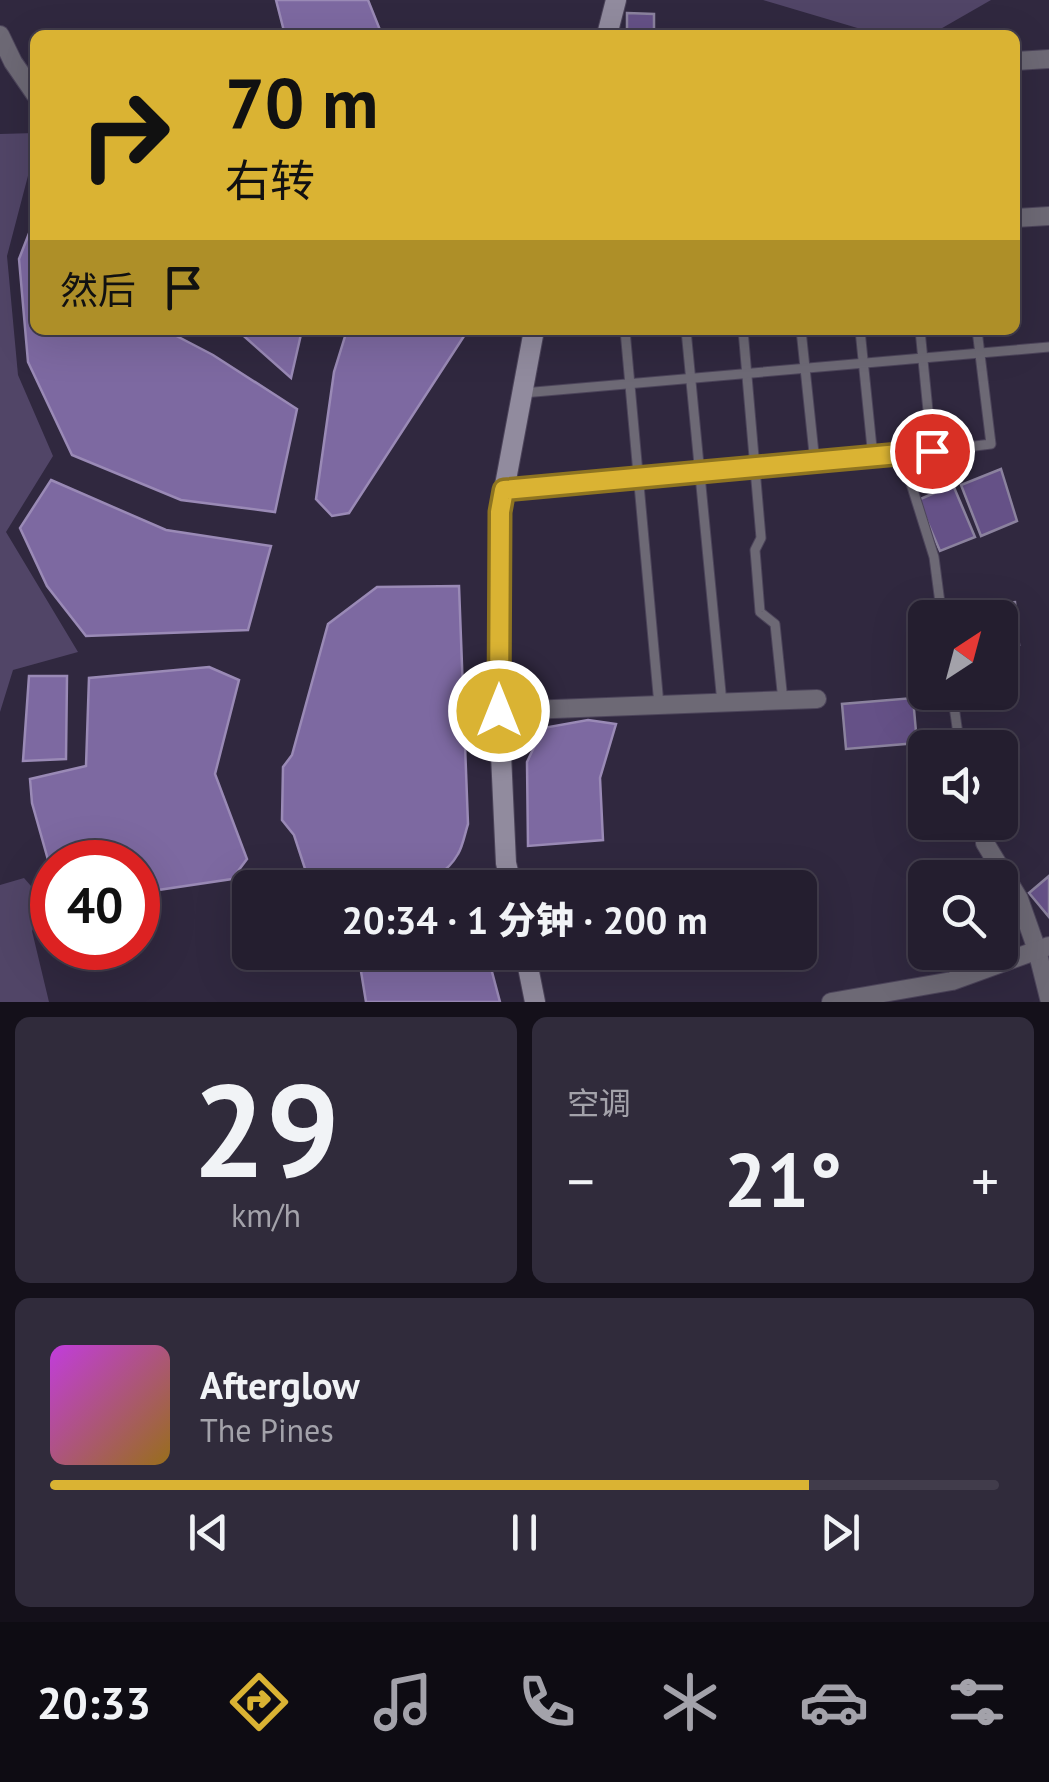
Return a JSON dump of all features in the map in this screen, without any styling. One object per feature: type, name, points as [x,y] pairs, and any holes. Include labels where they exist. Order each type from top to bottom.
[{"type":"street","points":[[608,30],[616,0]]},
{"type":"street","points":[[0,35],[12,62],[30,87]]},
{"type":"street","points":[[1020,61],[1049,59]]},
{"type":"street","points":[[1020,218],[1049,216]]},
{"type":"street","points":[[508,870],[499,711],[500,512],[533,335]]},
{"type":"street","points":[[499,711],[817,700]]},
{"type":"street","points":[[985,844],[1043,948],[1049,998]]},
{"type":"street","points":[[831,1002],[952,981],[1043,948]]},
{"type":"street","points":[[529,970],[535,1002]]},
{"type":"lane","points":[[625,335],[659,706]]},
{"type":"lane","points":[[687,335],[722,703]]},
{"type":"lane","points":[[743,335],[761,538],[756,550],[760,612],[775,624],[783,701]]},
{"type":"lane","points":[[802,335],[815,463]]},
{"type":"lane","points":[[861,335],[873,458]]},
{"type":"lane","points":[[921,335],[932,451]]},
{"type":"lane","points":[[504,490],[902,456],[991,444],[978,335]]},
{"type":"lane","points":[[523,392],[1049,347]]},
{"type":"lane","points":[[902,456],[934,557],[940,600]]},
{"type":"lane","points":[[983,840],[985,844]]},
{"type":"shaded area","points":[[276,0],[368,0],[380,30],[284,30]]},
{"type":"shaded area","points":[[763,0],[991,0],[939,30],[864,30]]},
{"type":"shaded area","points":[[30,133],[30,168],[7,256],[18,375],[53,456],[6,532],[78,652],[13,670],[0,712],[0,134]]},
{"type":"shaded area","points":[[30,231],[30,335],[175,335],[297,409],[275,512],[181,500],[72,455],[28,362],[19,259]]},
{"type":"shaded area","points":[[243,335],[301,335],[291,378]]},
{"type":"shaded area","points":[[345,335],[465,335],[349,513],[332,516],[316,499],[334,372]]},
{"type":"shaded area","points":[[51,480],[166,530],[271,546],[248,630],[86,636],[47,586],[20,528]]},
{"type":"shaded area","points":[[459,586],[468,824],[460,851],[445,870],[305,870],[294,835],[282,820],[283,767],[292,755],[328,624],[377,587]]},
{"type":"shaded area","points":[[209,667],[239,680],[215,774],[247,859],[239,870],[232,870],[232,879],[160,890],[160,840],[42,840],[30,779],[86,766],[89,678]]},
{"type":"shaded area","points":[[29,676],[67,676],[66,759],[23,761]]},
{"type":"shaded area","points":[[588,720],[616,724],[600,778],[603,840],[528,846],[527,762],[543,728]]},
{"type":"shaded area","points":[[24,878],[30,885],[30,970],[41,970],[49,1002],[0,1002],[0,885]]},
{"type":"shaded area","points":[[361,970],[492,970],[500,1002],[366,1002]]},
{"type":"building","points":[[627,13],[654,14],[654,30],[627,30]]},
{"type":"building","points":[[1001,469],[1017,521],[981,536],[961,485]]},
{"type":"building","points":[[953,485],[975,537],[940,551],[918,500]]},
{"type":"building","points":[[908,698],[908,710],[914,710],[916,730],[908,730],[908,744],[846,749],[842,704]]},
{"type":"building","points":[[1049,876],[1049,917],[1029,893]]},
{"type":"route","points":[[499,711],[500,512],[504,490],[932,451]]}]
